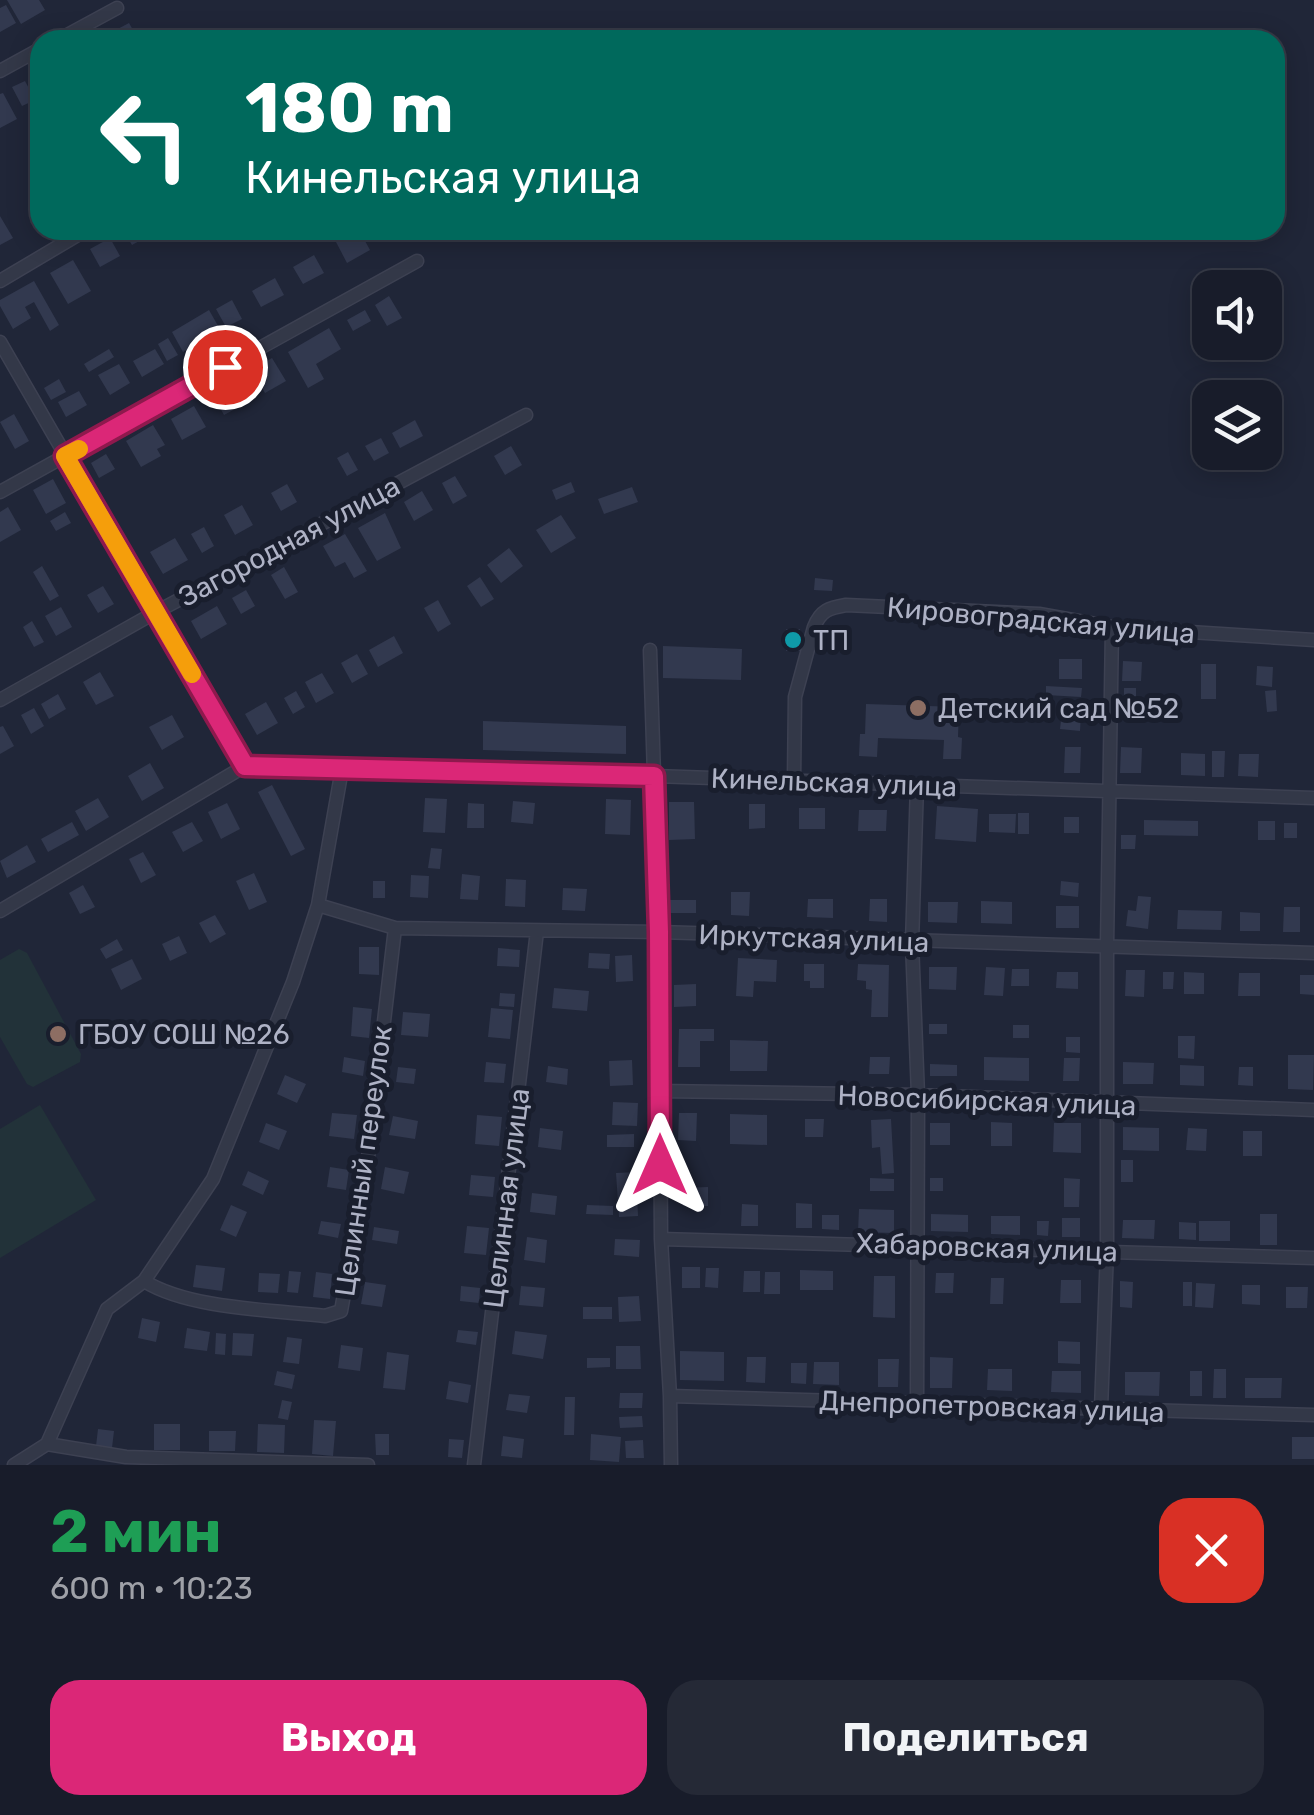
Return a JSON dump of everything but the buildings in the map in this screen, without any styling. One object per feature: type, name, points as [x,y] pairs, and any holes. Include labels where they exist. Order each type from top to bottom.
[{"type":"street","points":[[77,30],[118,8]]},
{"type":"street","points":[[0,71],[30,55]]},
{"type":"street","points":[[0,281],[69,240]]},
{"type":"street","points":[[0,492],[417,261]]},
{"type":"street","points":[[0,342],[245,766],[0,911]]},
{"type":"street","name":"Загородная улица","points":[[0,700],[526,414]]},
{"type":"street","name":"Кировоградская улица","points":[[794,781],[795,697],[814,626],[828,608],[1039,614],[1112,627],[1314,640]]},
{"type":"street","points":[[1101,1409],[1107,1251],[1106,946],[1112,627]]},
{"type":"street","points":[[650,650],[659,932],[661,1239],[671,1465]]},
{"type":"street","name":"Кинельская улица","points":[[245,766],[1314,798]]},
{"type":"street","points":[[14,1465],[48,1444],[108,1309],[144,1281],[213,1178],[293,982],[318,905],[342,769]]},
{"type":"street","points":[[917,785],[912,943],[918,1096],[917,1405]]},
{"type":"street","name":"Иркутская улица","points":[[318,905],[394,928],[659,932],[1314,954]]},
{"type":"street","name":"Целинный переулок","points":[[144,1281],[162,1292],[186,1299],[326,1316],[341,1310],[367,1166],[394,928]]},
{"type":"street","name":"Целинная улица","points":[[474,1465],[537,931]]},
{"type":"street","name":"Новосибирская улица","points":[[660,1091],[1314,1110]]},
{"type":"street","name":"Хабаровская улица","points":[[661,1239],[1314,1258]]},
{"type":"street","name":"Днепропетровская улица","points":[[670,1396],[1314,1414]]},
{"type":"street","points":[[48,1444],[126,1457],[368,1465]]},
{"type":"shaded area","points":[[19,949],[27,953],[81,1054],[80,1062],[33,1087],[27,1084],[0,1037],[0,960]]},
{"type":"shaded area","points":[[40,1105],[96,1200],[0,1258],[0,1129]]},
{"type":"slow traffic","points":[[79,449],[65,456],[192,674]]},
{"type":"place","name":"ТП","points":[[793,640]]},
{"type":"place","name":"Детский сад №52","points":[[918,708]]},
{"type":"place","name":"ГБОУ СОШ №26","points":[[58,1034]]},
{"type":"route","points":[[225,367],[65,456],[245,766],[654,776],[660,1165]]}]
